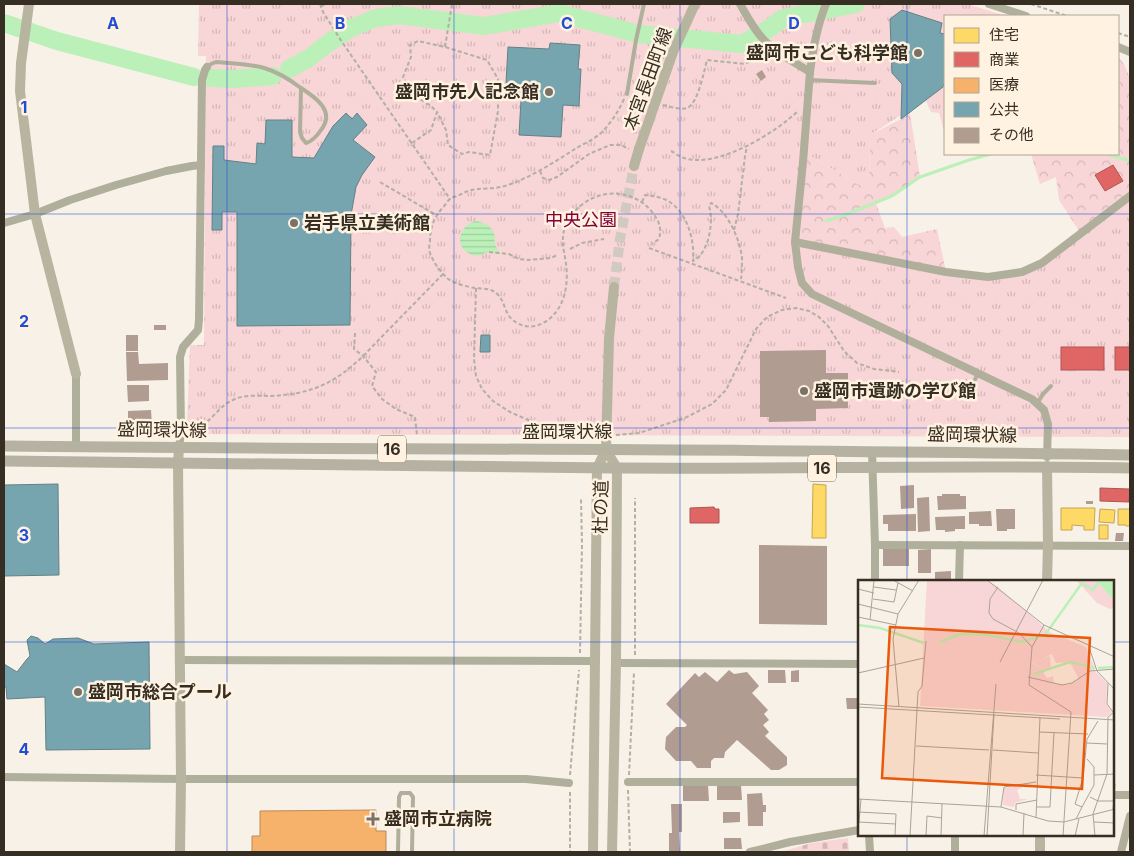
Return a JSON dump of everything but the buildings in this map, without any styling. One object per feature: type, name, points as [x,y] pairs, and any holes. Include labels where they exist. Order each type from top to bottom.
[{"type":"main road","points":[[29,4],[21,63],[20,91],[35,214],[76,374]]},
{"type":"main road","name":"本宮長田町線","points":[[634,166],[673,52],[695,4]]},
{"type":"main road","points":[[606,450],[609,338],[614,287]]},
{"type":"main road","name":"盛岡環状線","points":[[4,446],[872,451],[1130,455]]},
{"type":"main road","points":[[179,448],[180,852]]},
{"type":"main road","name":"杜の道","points":[[593,852],[597,468],[606,450],[618,468],[612,852]]},
{"type":"main road","name":"盛岡環状線","points":[[4,461],[597,468],[1047,466],[1130,468]]},
{"type":"main road","points":[[1047,466],[1047,580]]},
{"type":"main road","points":[[1040,836],[1040,852]]},
{"type":"street","points":[[740,4],[760,35],[778,51],[810,72]]},
{"type":"street","points":[[826,4],[819,20],[810,72],[795,242],[802,283],[812,294],[1032,399],[1044,410],[1048,424],[1047,466]]},
{"type":"street","points":[[990,4],[1023,15]]},
{"type":"street","points":[[179,448],[180,357],[183,347],[198,330],[199,320],[202,80],[207,67]]},
{"type":"street","points":[[4,223],[126,182],[175,169],[201,165]]},
{"type":"street","points":[[795,242],[946,272],[988,277],[1022,272],[1042,263],[1130,196]]},
{"type":"street","points":[[76,374],[76,447]]},
{"type":"street","points":[[872,451],[875,580]]},
{"type":"street","points":[[875,545],[1130,546]]},
{"type":"street","points":[[959,580],[960,545]]},
{"type":"street","points":[[180,660],[595,661]]},
{"type":"street","points":[[616,663],[858,664]]},
{"type":"street","points":[[4,776],[181,779],[526,779],[570,782]]},
{"type":"street","points":[[628,782],[858,782]]},
{"type":"street","points":[[1114,794],[1130,795]]},
{"type":"street","points":[[1121,852],[1130,816]]},
{"type":"street","points":[[750,852],[790,842],[858,830]]},
{"type":"street","points":[[869,836],[870,852]]},
{"type":"street","points":[[955,836],[955,852]]},
{"type":"lane","points":[[627,94],[644,4]]},
{"type":"lane","points":[[207,67],[216,62],[252,64],[263,67],[276,71],[316,98],[326,113],[324,126],[314,140],[306,143],[300,132],[301,88]]},
{"type":"lane","points":[[809,80],[875,83]]},
{"type":"lane","points":[[973,384],[978,373]]},
{"type":"lane","points":[[1037,404],[1051,386]]},
{"type":"lane","points":[[398,852],[399,797],[401,793],[410,793],[413,797],[412,852]]},
{"type":"path","points":[[326,4],[320,5],[342,42],[450,199]]},
{"type":"path","points":[[445,47],[452,4]]},
{"type":"path","points":[[1031,4],[1064,15]]},
{"type":"path","points":[[418,41],[445,47],[487,60],[498,79],[497,117],[490,155],[469,152],[462,154],[448,145],[446,130],[436,112],[431,106],[415,96],[404,77],[411,57],[410,45],[418,41]]},
{"type":"path","points":[[660,104],[680,109],[689,107],[694,101],[707,60],[745,64],[757,57],[768,58],[778,51]]},
{"type":"path","points":[[652,101],[627,94],[617,115],[600,134],[540,171],[504,186],[470,190],[450,199],[436,215],[430,231],[429,251],[436,265],[449,280],[495,292],[503,300],[508,315],[525,326],[534,326],[544,323],[556,312],[565,295],[567,276],[563,236],[567,223],[574,212],[587,201],[611,194],[626,194],[642,202],[656,216],[660,224],[659,239],[652,244]]},
{"type":"path","points":[[671,151],[684,158],[694,160],[712,159],[729,154],[776,129],[807,103]]},
{"type":"path","points":[[412,143],[431,130],[436,112]]},
{"type":"path","points":[[540,171],[543,178],[549,180],[590,154],[610,145],[621,145],[638,152]]},
{"type":"path","points":[[734,230],[748,145]]},
{"type":"path","points":[[380,182],[436,215]]},
{"type":"path","points":[[642,202],[644,195],[658,197],[667,201],[679,211],[691,233],[694,248],[693,261],[702,253],[710,232],[712,220],[709,206],[711,203],[714,205],[724,214],[734,230],[742,260],[741,278]]},
{"type":"path","points":[[570,249],[582,243],[604,239]]},
{"type":"path","points":[[649,248],[786,298]]},
{"type":"path","points":[[489,252],[509,254],[528,260],[551,258],[557,255]]},
{"type":"path","points":[[180,432],[197,429],[204,425],[226,404],[233,400],[247,396],[282,396],[302,393],[337,378],[349,369],[444,273]]},
{"type":"path","points":[[476,288],[474,359],[476,376],[482,389],[493,402],[510,412],[535,424],[560,432],[581,436],[639,433],[685,418],[712,404],[726,390],[756,329],[767,318],[782,310],[796,308],[809,311],[819,317],[828,326],[844,351],[856,363],[874,369],[899,372]]},
{"type":"path","points":[[355,333],[354,349],[376,372],[372,386],[382,399],[396,409],[415,417],[418,435]]},
{"type":"path","points":[[570,852],[570,782],[579,662],[582,545],[581,498]]},
{"type":"path","points":[[630,852],[628,782],[635,663],[635,498]]},
{"type":"green space","name":"中央公園","points":[[199,4],[967,4],[1003,15],[944,15],[944,130],[939,113],[931,112],[926,101],[935,93],[870,135],[869,185],[859,185],[804,152],[797,244],[988,277],[1042,263],[1130,196],[1130,437],[195,434],[187,425],[190,345],[204,345],[206,56],[198,56]]},
{"type":"green space","points":[[1119,58],[1124,64],[1130,78],[1130,196],[1081,234],[1059,200],[1056,177],[1040,184],[1031,155],[1119,155]]},
{"type":"green space","points":[[910,113],[920,177],[892,196],[876,203],[885,228],[894,227],[902,237],[937,229],[946,272],[797,244],[804,152],[859,185],[869,185],[870,135]]},
{"type":"green space","points":[[848,838],[849,852],[781,852],[811,843]]},
{"type":"shaded area","points":[[475,221],[491,228],[500,253],[489,252],[475,256],[463,248],[460,238],[461,233],[464,228]]},
{"type":"waterway","points":[[289,69],[309,58],[351,28],[376,18],[399,15],[484,26],[559,13],[639,34],[742,44],[783,18],[856,4]]},
{"type":"waterway","points":[[4,23],[57,41],[194,77]]},
{"type":"waterway","points":[[211,78],[234,79],[273,76]]},
{"type":"waterway","points":[[826,221],[892,196],[920,177],[987,155]]},
{"type":"waterway","points":[[1110,155],[1130,161]]},
{"type":"tunnel","points":[[614,287],[620,239],[634,166]]},
{"type":"place","name":"盛岡市こども科学館","points":[[918,53]]},
{"type":"place","name":"盛岡市先人記念館","points":[[549,92]]},
{"type":"place","name":"岩手県立美術館","points":[[294,223]]},
{"type":"place","name":"盛岡市遺跡の学び館","points":[[804,391]]},
{"type":"place","name":"盛岡市総合プール","points":[[78,692]]},
{"type":"place","name":"盛岡市立病院","points":[[373,819]]}]
